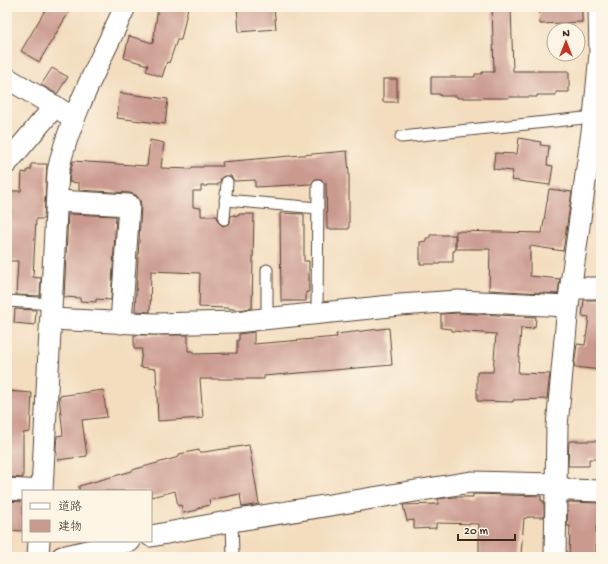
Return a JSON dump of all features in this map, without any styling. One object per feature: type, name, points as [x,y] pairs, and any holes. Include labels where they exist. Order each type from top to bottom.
[{"type":"street","points":[[42,490],[57,201],[62,152],[74,118],[125,7]]},
{"type":"street","points":[[555,557],[557,426],[570,297],[594,117],[600,54],[600,7]]},
{"type":"street","points":[[7,78],[74,118]]},
{"type":"street","points":[[7,163],[55,106]]},
{"type":"street","points":[[57,201],[129,205],[121,323]]},
{"type":"street","points":[[51,311],[121,323],[154,324],[228,322],[400,305],[458,301],[570,297],[601,288]]},
{"type":"street","points":[[152,536],[232,520],[471,482],[555,484],[568,490],[601,491]]},
{"type":"street","points":[[7,489],[24,490]]},
{"type":"street","points":[[38,557],[39,542]]},
{"type":"street","points":[[62,557],[126,542]]},
{"type":"lane","points":[[401,136],[594,117]]},
{"type":"lane","points":[[224,220],[227,182]]},
{"type":"lane","points":[[317,314],[318,185]]},
{"type":"lane","points":[[225,200],[318,208]]},
{"type":"lane","points":[[267,270],[268,319]]},
{"type":"lane","points":[[7,301],[51,311]]},
{"type":"lane","points":[[232,520],[233,557]]},
{"type":"building","points":[[47,7],[72,7],[39,62],[21,51]]},
{"type":"building","points":[[158,7],[188,7],[181,40],[177,40],[169,63],[167,62],[162,77],[146,71],[148,65],[124,58],[129,36],[153,43]]},
{"type":"building","points":[[237,7],[274,7],[276,29],[239,32]]},
{"type":"building","points":[[492,7],[511,7],[513,71],[569,71],[569,92],[556,92],[556,95],[537,95],[537,97],[509,98],[457,98],[457,96],[440,96],[440,94],[431,94],[431,77],[475,77],[475,74],[482,74],[482,72],[494,72]]},
{"type":"building","points":[[539,7],[582,7],[582,22],[546,22],[546,24],[540,24]]},
{"type":"building","points":[[52,68],[68,77],[57,94],[41,85]]},
{"type":"building","points":[[383,79],[397,79],[397,102],[383,102]]},
{"type":"building","points":[[120,93],[168,99],[165,124],[117,118]]},
{"type":"building","points":[[519,138],[541,142],[540,145],[549,146],[547,165],[553,166],[550,185],[511,180],[513,171],[493,169],[495,153],[517,154]]},
{"type":"building","points":[[150,140],[164,143],[161,168],[192,169],[192,167],[223,166],[222,162],[347,151],[349,173],[349,229],[327,229],[326,182],[324,183],[321,179],[315,179],[311,184],[255,187],[255,180],[234,181],[231,176],[224,176],[221,178],[218,185],[201,186],[201,191],[193,191],[193,207],[201,208],[201,216],[217,216],[218,222],[223,226],[230,223],[231,216],[233,215],[239,216],[239,214],[254,214],[252,308],[238,310],[199,307],[200,273],[151,271],[150,312],[135,311],[141,206],[140,200],[136,195],[130,193],[79,190],[79,183],[69,182],[73,161],[147,166]]},
{"type":"building","points":[[31,164],[47,164],[44,219],[36,219],[33,277],[41,278],[40,296],[16,295],[18,261],[7,261],[7,198],[9,198],[9,191],[21,191],[22,172],[27,173],[27,170],[31,170]]},
{"type":"building","points":[[549,189],[572,192],[563,251],[530,246],[530,276],[560,279],[558,294],[489,290],[490,249],[456,249],[456,231],[542,233]]},
{"type":"building","points":[[280,213],[304,214],[304,261],[309,261],[309,292],[306,292],[306,301],[281,301]]},
{"type":"building","points":[[68,214],[116,216],[111,300],[96,299],[96,302],[80,301],[80,298],[64,297]]},
{"type":"building","points":[[430,235],[455,235],[453,262],[440,262],[440,264],[420,264],[420,242],[426,241],[426,238],[430,238]]},
{"type":"building","points":[[584,300],[601,300],[601,370],[574,367],[577,344],[585,345],[589,317],[582,316]]},
{"type":"building","points":[[15,309],[36,310],[35,325],[14,323]]},
{"type":"building","points":[[458,313],[536,317],[535,328],[521,328],[518,373],[550,374],[547,399],[513,400],[513,402],[477,401],[477,372],[493,372],[496,334],[452,331],[452,329],[441,328],[441,314]]},
{"type":"building","points":[[389,328],[392,365],[264,376],[264,379],[200,379],[203,418],[158,421],[156,369],[140,367],[142,349],[134,349],[134,335],[188,335],[188,351],[193,351],[193,354],[237,353],[237,340],[239,340],[239,334],[254,332],[254,344],[337,337],[336,334]]},
{"type":"building","points":[[103,390],[107,417],[82,420],[87,456],[58,460],[56,449],[57,436],[63,435],[59,396]]},
{"type":"building","points":[[7,391],[32,393],[30,432],[23,433],[23,478],[7,477]]},
{"type":"building","points":[[569,441],[601,441],[601,459],[589,459],[589,466],[568,466]]},
{"type":"building","points":[[249,445],[259,504],[242,507],[240,494],[209,500],[210,505],[198,508],[198,510],[183,513],[181,505],[178,506],[175,491],[152,497],[152,490],[79,490],[79,486],[179,457],[179,454],[199,450],[199,452]]},
{"type":"building","points":[[473,494],[541,496],[541,501],[544,501],[544,517],[524,518],[521,554],[519,554],[518,557],[479,557],[479,524],[436,523],[436,528],[414,529],[414,520],[407,521],[403,505],[438,504],[438,499],[473,497]]},
{"type":"building","points":[[7,501],[22,502],[22,531],[7,530]]},
{"type":"building","points":[[568,502],[601,503],[601,526],[596,526],[596,557],[569,557],[570,526],[567,526]]}]
